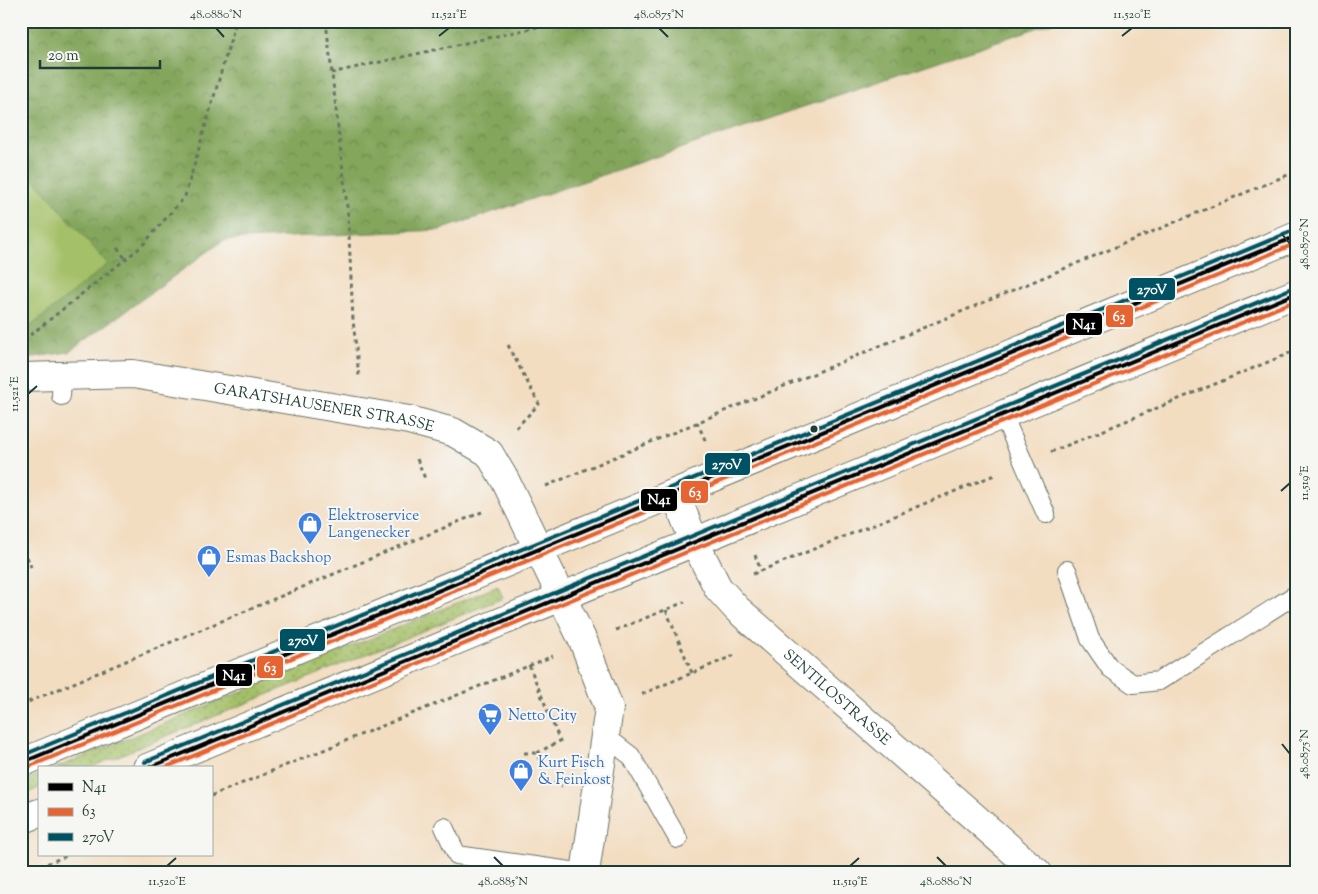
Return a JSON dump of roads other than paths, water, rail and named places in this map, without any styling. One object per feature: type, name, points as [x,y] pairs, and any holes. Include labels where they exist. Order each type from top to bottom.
[{"type":"street","points":[[21,763],[544,560],[675,493],[1297,236]]},
{"type":"street","points":[[152,766],[1297,293]]},
{"type":"street","name":"GARATSHAUSENER STRASSE","points":[[21,377],[62,387],[133,374],[408,420],[453,432],[489,453],[505,480],[584,643],[609,708],[605,736]]},
{"type":"street","name":"SENTILOSTRASSE","points":[[675,493],[694,541],[718,588],[737,608],[1038,873]]},
{"type":"street","points":[[585,873],[605,736]]},
{"type":"street","points":[[21,820],[38,813]]},
{"type":"lane","points":[[1003,415],[1046,514]]},
{"type":"lane","points":[[1067,570],[1090,639],[1110,668],[1133,684],[1159,681],[1295,595]]},
{"type":"lane","points":[[605,736],[631,756],[678,839]]},
{"type":"lane","points":[[444,828],[457,855],[585,873]]},
{"type":"place","name":"Elektroservice Langenecker","points":[[310,545]]},
{"type":"place","name":"Esmas Backshop","points":[[209,578]]},
{"type":"place","name":"Netto City","points":[[490,736]]},
{"type":"place","name":"Kurt Fisch & Feinkost","points":[[521,792]]}]
